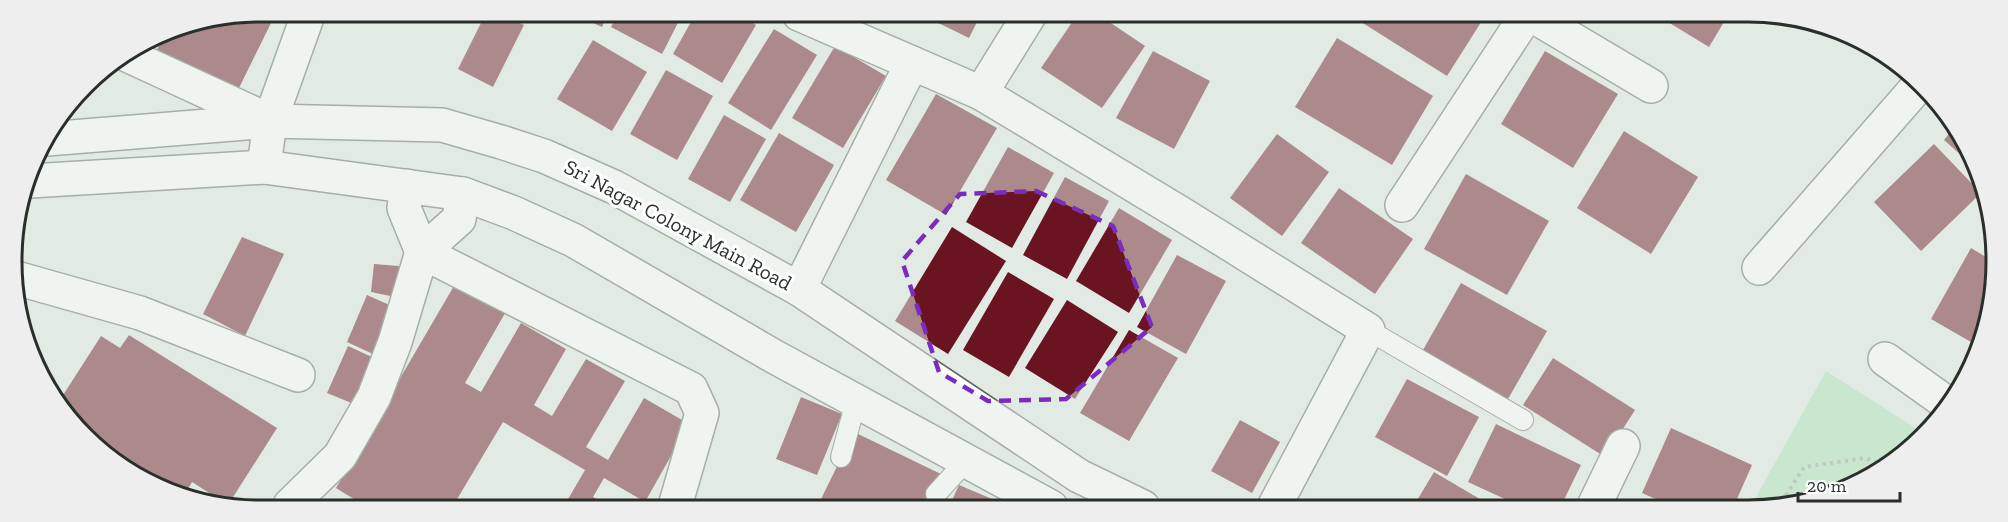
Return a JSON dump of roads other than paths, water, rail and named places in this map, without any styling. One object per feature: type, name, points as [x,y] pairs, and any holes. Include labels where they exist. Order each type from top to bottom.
[{"type":"street","points":[[264,167],[270,121],[305,22]]},
{"type":"street","points":[[817,22],[981,93],[1368,330],[1278,500]]},
{"type":"street","points":[[981,93],[1025,22]]},
{"type":"street","points":[[1402,205],[1522,22]]},
{"type":"street","points":[[1543,22],[1651,86]]},
{"type":"street","points":[[135,59],[270,121]]},
{"type":"street","points":[[799,289],[912,63]]},
{"type":"street","points":[[1759,268],[1914,90]]},
{"type":"street","name":"Sri Nagar Colony Main Road","points":[[56,138],[270,121],[442,125],[544,156],[614,187],[799,289],[1079,476],[1129,500]]},
{"type":"street","points":[[36,181],[264,167],[463,194],[514,213],[573,240],[775,357],[1038,500]]},
{"type":"street","points":[[407,186],[404,208],[422,252],[691,389],[702,413],[677,500]]},
{"type":"street","points":[[295,500],[340,456],[374,397],[398,333],[422,252],[459,219],[463,194]]},
{"type":"street","points":[[23,280],[140,313],[298,375]]},
{"type":"street","points":[[1885,359],[1941,399]]},
{"type":"street","points":[[1597,500],[1623,446]]},
{"type":"lane","points":[[1368,330],[1523,420]]},
{"type":"lane","points":[[841,457],[856,401]]},
{"type":"lane","points":[[936,494],[966,461]]}]
